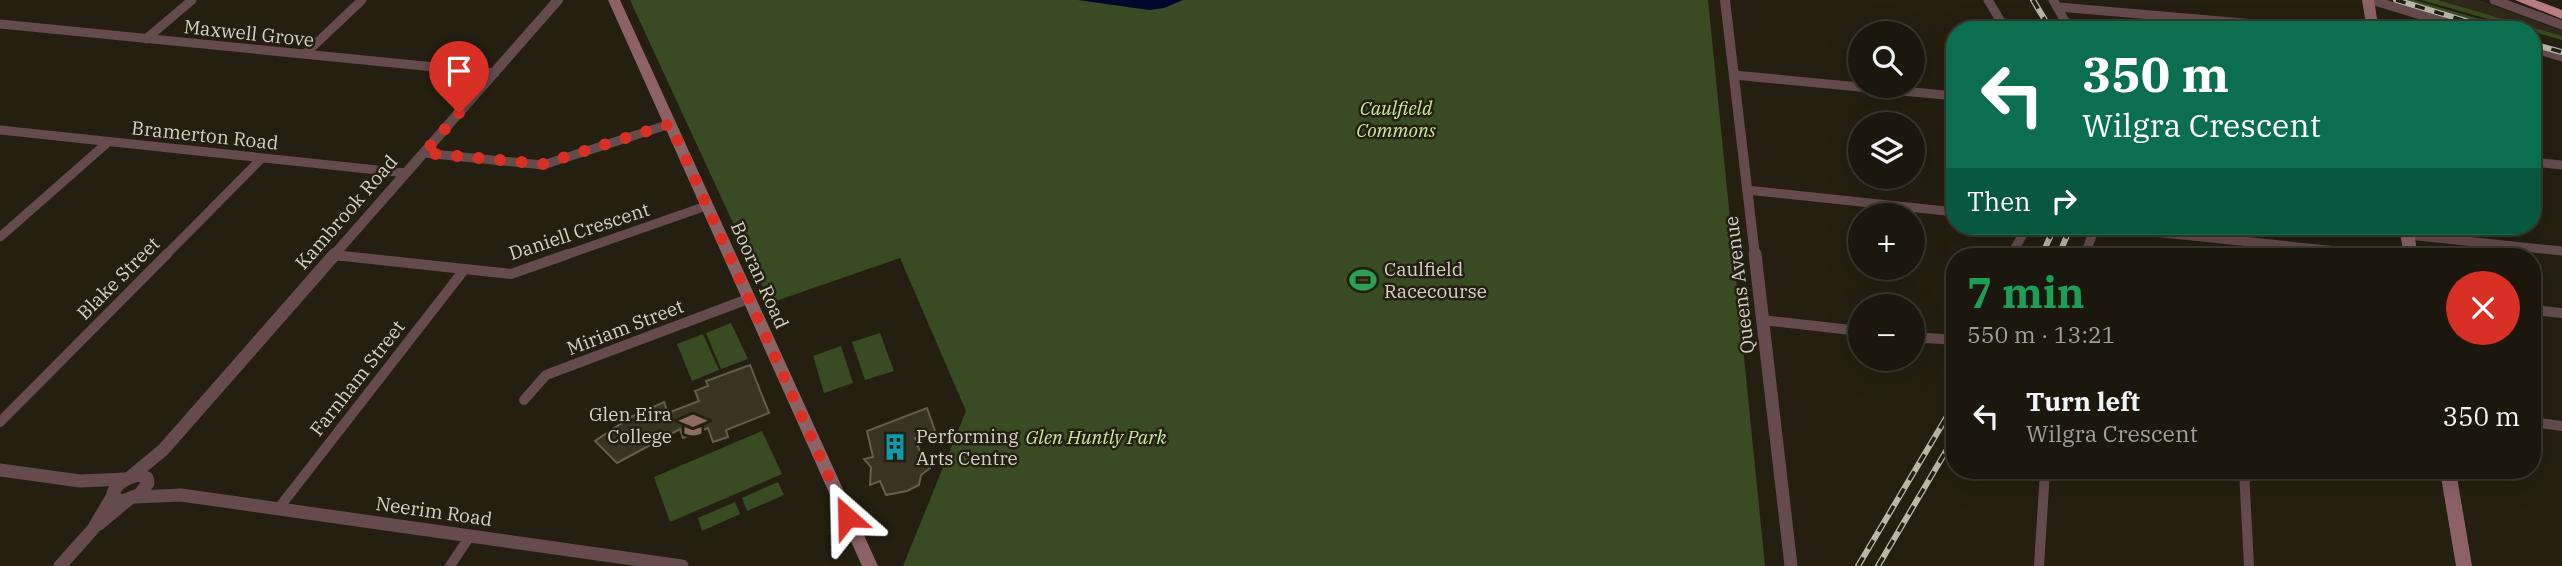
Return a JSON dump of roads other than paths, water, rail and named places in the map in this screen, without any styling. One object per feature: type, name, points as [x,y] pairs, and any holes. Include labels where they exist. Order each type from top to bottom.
[{"type":"highway","points":[[2522,0],[2562,15]]},
{"type":"highway","points":[[2556,0],[2562,2]]},
{"type":"main road","name":"Booran Road","points":[[614,0],[870,566]]},
{"type":"main road","points":[[2369,0],[2372,21]]},
{"type":"main road","points":[[2449,479],[2464,566]]},
{"type":"street","points":[[146,39],[192,0]]},
{"type":"street","points":[[305,54],[362,0]]},
{"type":"street","name":"Kambrook Road","points":[[112,495],[116,486],[163,450],[558,0]]},
{"type":"street","name":"Queens Avenue","points":[[1725,0],[1791,566]]},
{"type":"street","points":[[1982,0],[1988,0],[2001,21]]},
{"type":"street","points":[[2369,0],[2440,21]]},
{"type":"street","points":[[2494,0],[2562,25]]},
{"type":"street","points":[[2056,4],[2065,21]]},
{"type":"street","points":[[2056,4],[2233,21]]},
{"type":"street","name":"Maxwell Grove","points":[[0,24],[495,73]]},
{"type":"street","points":[[2541,51],[2562,57]]},
{"type":"street","points":[[1734,75],[1946,95]]},
{"type":"street","points":[[424,153],[543,164],[670,124]]},
{"type":"street","name":"Bramerton Road","points":[[0,130],[406,173]]},
{"type":"street","points":[[0,237],[107,143]]},
{"type":"street","name":"Blake Street","points":[[0,422],[261,159]]},
{"type":"street","points":[[2541,163],[2562,165]]},
{"type":"street","points":[[1747,191],[1946,211]]},
{"type":"street","name":"Daniell Crescent","points":[[334,255],[511,274],[706,206]]},
{"type":"street","points":[[2184,235],[2310,248]]},
{"type":"street","points":[[2438,235],[2539,248]]},
{"type":"street","points":[[2541,248],[2562,251]]},
{"type":"street","name":"Farnham Street","points":[[278,509],[464,270]]},
{"type":"street","name":"Miriam Street","points":[[524,400],[546,375],[748,299]]},
{"type":"street","points":[[2541,311],[2562,313]]},
{"type":"street","points":[[1762,320],[1848,330]]},
{"type":"street","points":[[1925,338],[1946,339]]},
{"type":"street","points":[[2541,423],[2562,426]]},
{"type":"street","name":"Kambrook Road","points":[[132,498],[147,481],[163,450]]},
{"type":"street","points":[[0,470],[80,481],[127,478]]},
{"type":"street","name":"Neerim Road","points":[[127,478],[140,475],[147,481],[181,495]]},
{"type":"street","points":[[2039,566],[2044,479]]},
{"type":"street","points":[[2244,479],[2249,566]]},
{"type":"street","points":[[80,481],[112,495],[93,529]]},
{"type":"street","name":"Neerim Road","points":[[112,495],[118,501],[181,495],[682,566]]},
{"type":"street","points":[[60,566],[93,529],[132,498]]},
{"type":"street","points":[[450,566],[470,536]]},
{"type":"water","points":[[1078,0],[1183,0],[1164,8],[1149,10]]},
{"type":"railway","points":[[2033,0],[2046,21]]},
{"type":"railway","points":[[2396,0],[2466,21]]},
{"type":"railway","points":[[2541,46],[2562,52]]},
{"type":"railway","points":[[2045,248],[2051,235]]},
{"type":"railway","points":[[2062,248],[2067,235]]},
{"type":"railway","points":[[1858,566],[1946,418]]},
{"type":"railway","points":[[1878,566],[1946,451]]},
{"type":"place","name":"Caulfield Racecourse","points":[[1363,280]]},
{"type":"place","name":"Glen Eira College","points":[[693,425]]},
{"type":"place","name":"Performing Arts Centre","points":[[895,447]]},
{"type":"park label","name":"Caulfield Commons","points":[[1396,119]]},
{"type":"park label","name":"Glen Huntly Park","points":[[1096,437]]}]
